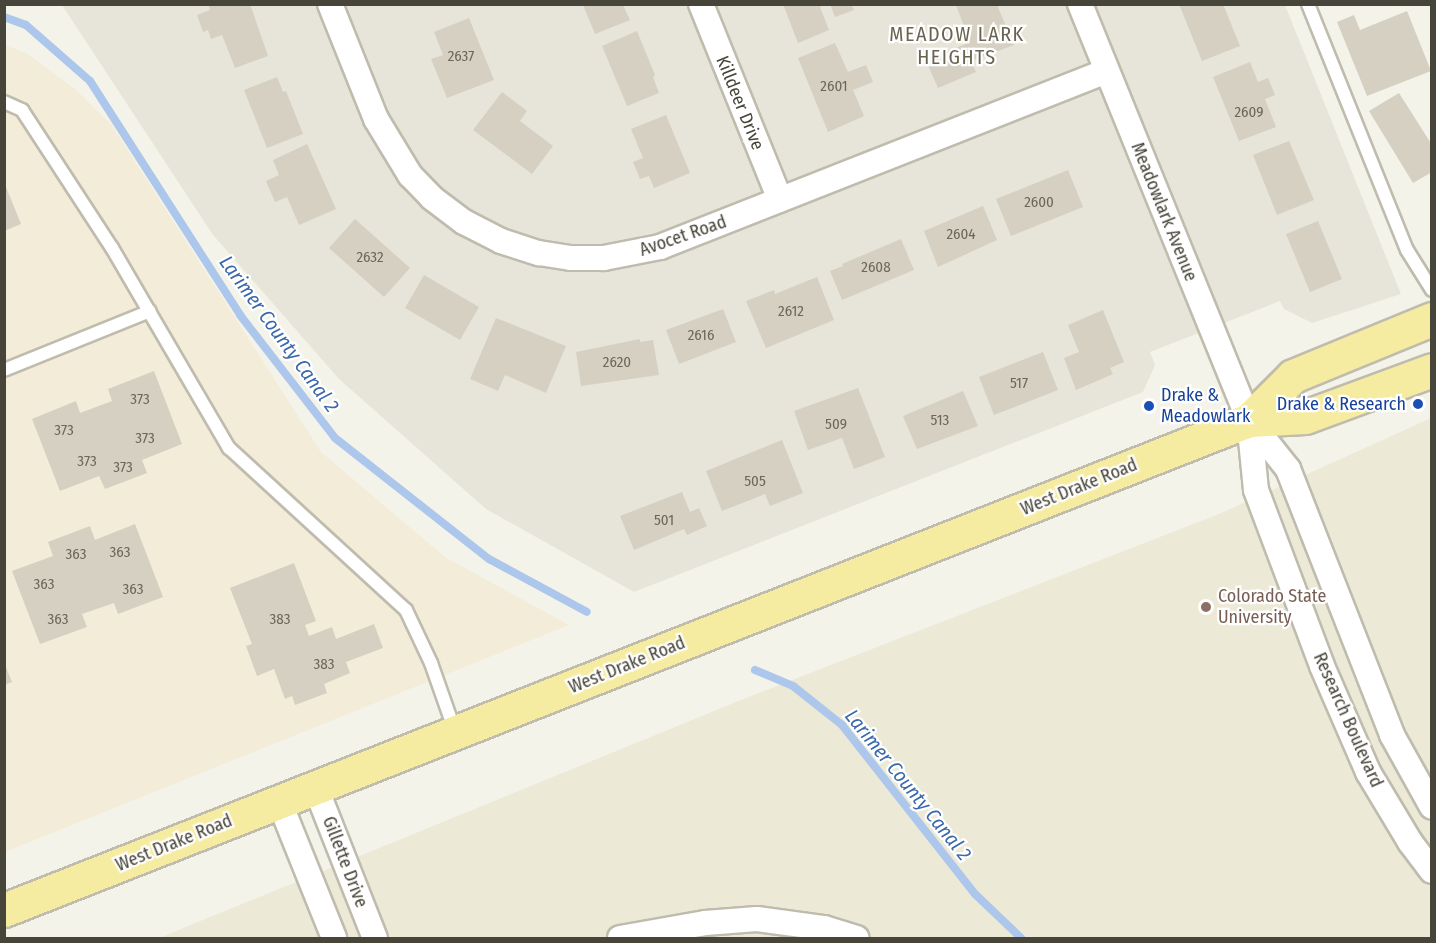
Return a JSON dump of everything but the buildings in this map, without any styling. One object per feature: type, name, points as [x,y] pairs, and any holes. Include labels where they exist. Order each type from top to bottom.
[{"type":"main road","name":"West Drake Road","points":[[1249,420],[1293,376],[1431,319]]},
{"type":"main road","name":"West Drake Road","points":[[4,910],[1249,420],[1305,417],[1431,370]]},
{"type":"street","name":"Avocet Road","points":[[330,4],[376,119],[410,175],[432,198],[465,222],[501,241],[539,253],[571,258],[628,255],[660,248],[1106,71]]},
{"type":"street","name":"Killdeer Drive","points":[[701,4],[780,200]]},
{"type":"street","name":"Meadowlark Avenue","points":[[1080,4],[1249,420]]},
{"type":"street","name":"Research Boulevard","points":[[1249,420],[1288,469],[1392,735],[1431,807]]},
{"type":"street","name":"Research Boulevard","points":[[1249,420],[1256,490],[1323,666],[1368,772],[1410,842],[1431,870]]},
{"type":"street","name":"Gillette Drive","points":[[315,786],[375,939]]},
{"type":"street","name":"Gillette Drive","points":[[279,801],[334,939]]},
{"type":"street","points":[[620,939],[705,923],[757,920],[824,928],[856,939]]},
{"type":"lane","points":[[1308,4],[1407,250],[1431,290]]},
{"type":"lane","points":[[4,102],[22,110],[150,311],[229,448],[406,610],[431,663],[455,732]]},
{"type":"lane","points":[[4,370],[150,311]]},
{"type":"shaded area","points":[[62,5],[1285,5],[1401,294],[1312,323],[1284,309],[1280,301],[1150,352],[1155,365],[1143,392],[634,592],[486,509],[339,379],[213,235]]},
{"type":"shaded area","points":[[5,45],[26,53],[74,88],[111,124],[321,452],[445,557],[569,625],[5,852]]},
{"type":"shaded area","name":"Colorado State University","points":[[1431,418],[1431,938],[159,938],[741,700],[1219,514]]},
{"type":"waterway","name":"Larimer County Canal 2","points":[[4,17],[26,25],[90,81],[240,315],[335,438],[489,559],[587,612]]},
{"type":"waterway","name":"Larimer County Canal 2","points":[[755,670],[793,686],[842,725],[975,894],[1021,938]]},
{"type":"place","name":"Drake & Research","points":[[1418,404]]},
{"type":"place","name":"Drake & Meadowlark","points":[[1149,406]]},
{"type":"place","name":"Colorado State University","points":[[1206,607]]},
{"type":"district","name":"MEADOW LARK HEIGHTS","points":[[957,46]]}]
